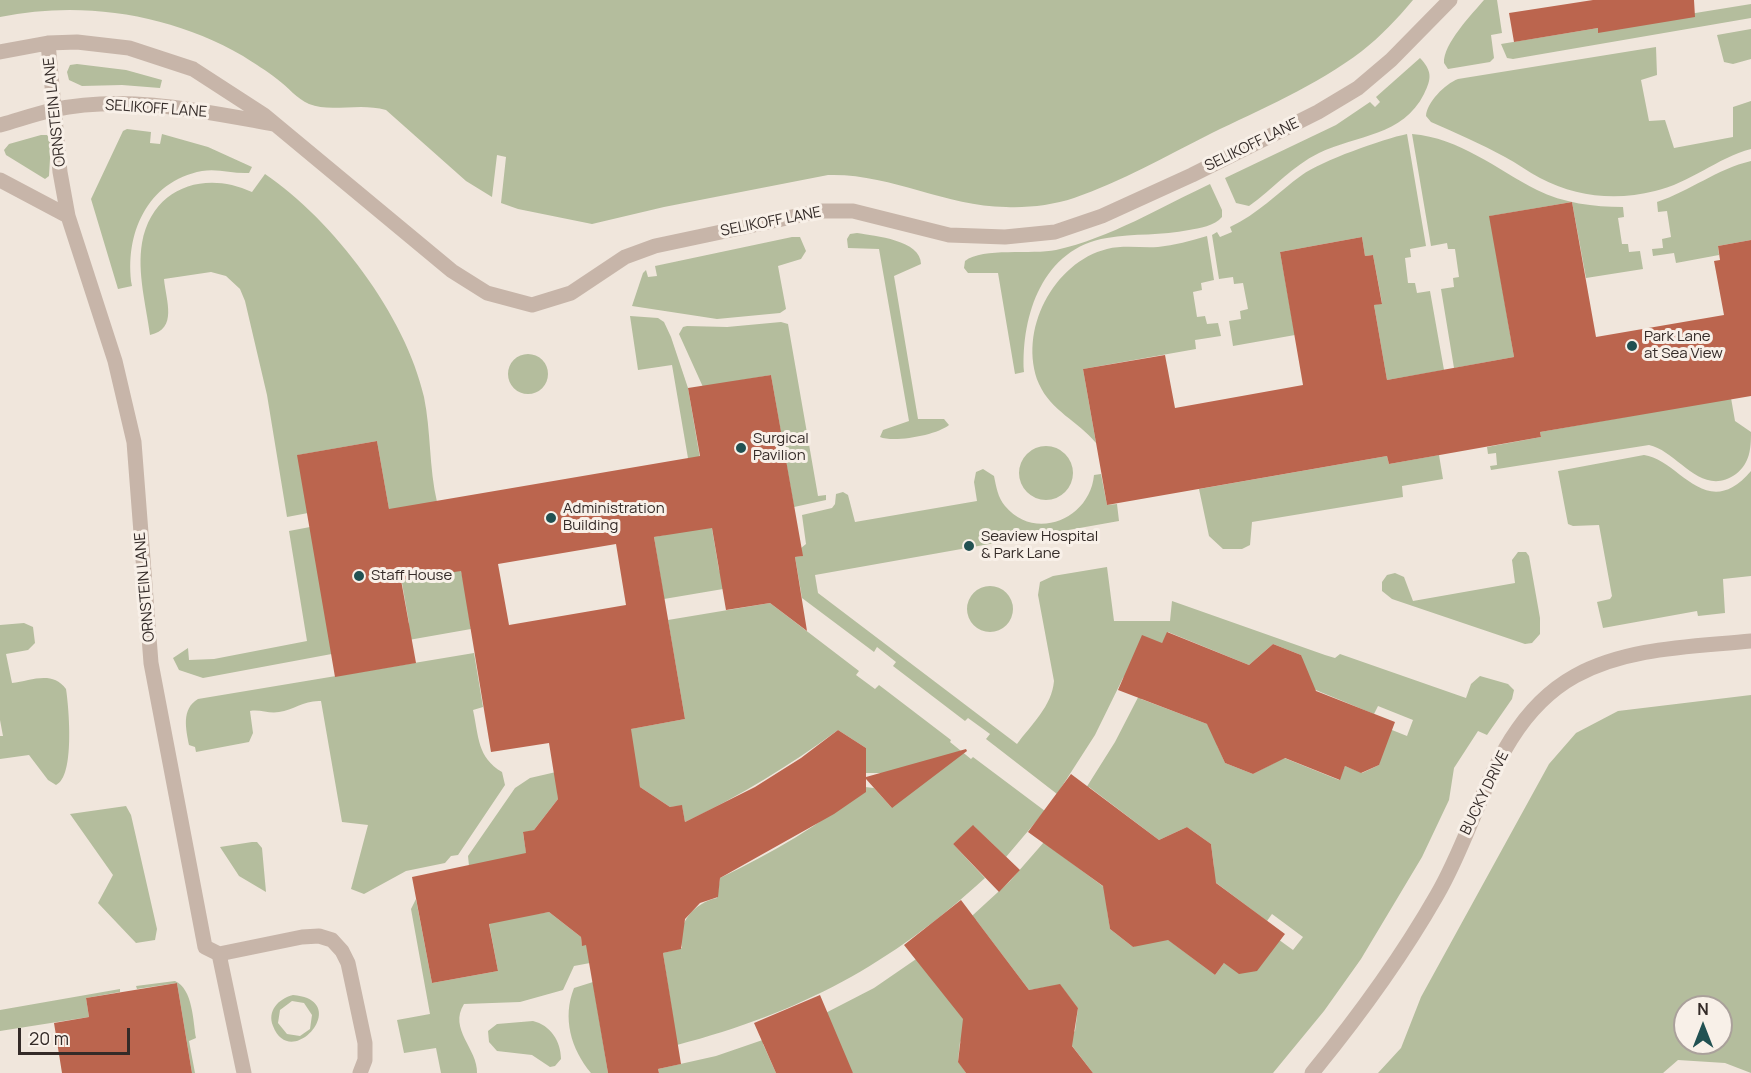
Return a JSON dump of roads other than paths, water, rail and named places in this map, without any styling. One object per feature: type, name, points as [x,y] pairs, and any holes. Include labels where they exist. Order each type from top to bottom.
[{"type":"lane","name":"SELIKOFF LANE","points":[[0,52],[48,43],[77,42],[129,48],[194,69],[276,125],[452,271],[487,293],[532,305],[571,293],[625,257],[655,246],[820,211],[853,211],[949,235],[1005,237],[1056,232],[1102,216],[1192,175],[1318,112],[1358,88],[1391,60],[1450,0]]},
{"type":"lane","name":"ORNSTEIN LANE","points":[[48,43],[68,216],[115,362],[134,442],[153,674],[205,947],[219,954],[244,1073]]},
{"type":"lane","name":"SELIKOFF LANE","points":[[0,125],[54,110],[91,105],[126,104],[191,109],[276,125]]},
{"type":"lane","points":[[0,180],[68,216]]},
{"type":"lane","name":"BUCKY DRIVE","points":[[1312,1073],[1361,1013],[1438,894],[1498,762],[1522,722],[1540,702],[1573,677],[1618,659],[1652,651],[1751,641]]},
{"type":"lane","points":[[219,954],[302,937],[318,936],[332,940],[342,951],[348,963],[365,1043],[365,1060],[360,1073]]},
{"type":"place","name":"Park Lane at Sea View","points":[[1632,346]]},
{"type":"place","name":"Surgical Pavilion","points":[[741,448]]},
{"type":"place","name":"Administration Building","points":[[551,518]]},
{"type":"place","name":"Seaview Hospital & Park Lane","points":[[969,546]]},
{"type":"place","name":"Staff House","points":[[359,576]]}]
